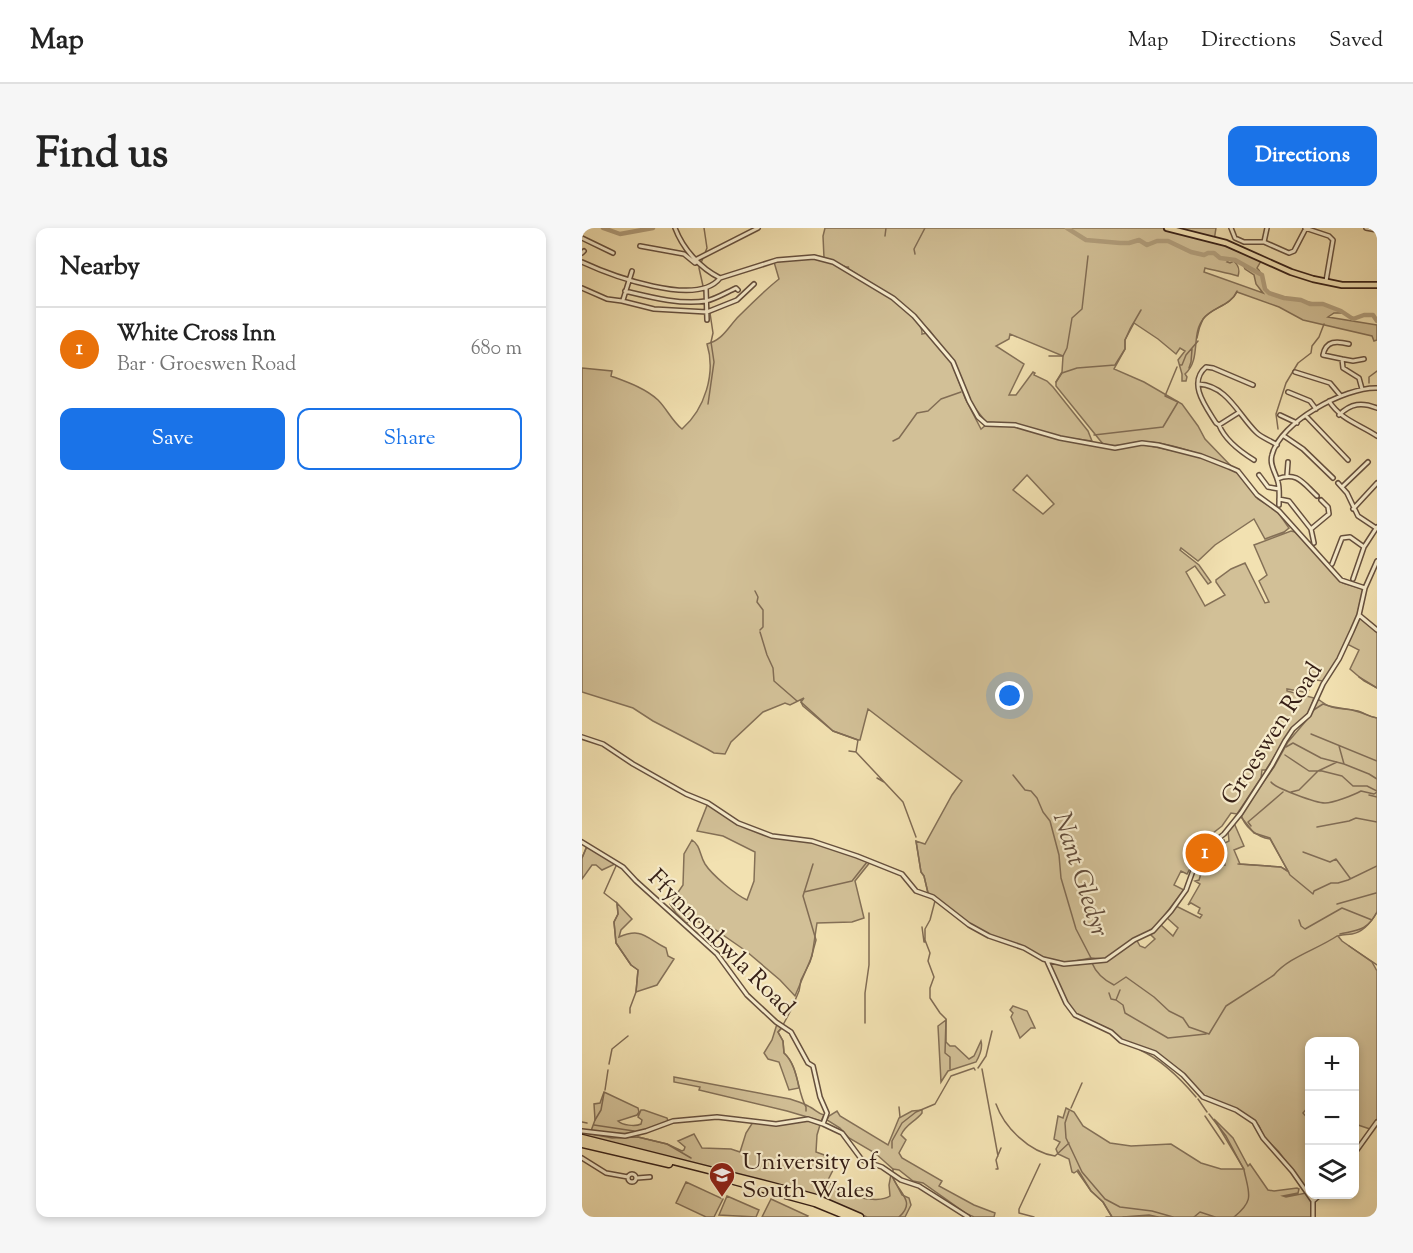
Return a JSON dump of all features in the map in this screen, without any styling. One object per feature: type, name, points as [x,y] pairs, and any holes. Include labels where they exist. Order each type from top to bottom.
[{"type":"highway","points":[[582,1143],[633,1152],[816,1198],[860,1217]]},
{"type":"highway","points":[[582,1143],[633,1152],[779,1192],[849,1217]]},
{"type":"main road","points":[[1167,228],[1226,243],[1291,272],[1326,283],[1377,285]]},
{"type":"street","points":[[675,228],[684,246],[696,261],[720,278]]},
{"type":"street","points":[[640,246],[684,254],[695,263],[758,228]]},
{"type":"street","points":[[1231,228],[1236,238],[1242,241],[1264,242],[1287,252],[1292,252],[1306,228],[1329,236],[1333,240],[1326,283]]},
{"type":"street","points":[[1264,242],[1267,228]]},
{"type":"street","points":[[1366,228],[1377,230]]},
{"type":"street","points":[[582,238],[613,253]]},
{"type":"street","points":[[582,262],[629,281],[692,290],[706,288],[715,284],[720,278],[777,260],[814,256],[833,262],[898,302],[920,322],[953,362],[969,401],[978,417],[986,424],[1015,425],[1060,438],[1115,448],[1142,443],[1158,445],[1200,456],[1232,468],[1245,478],[1257,495],[1279,511],[1341,580],[1365,588]]},
{"type":"street","points":[[622,301],[632,271]]},
{"type":"street","points":[[582,288],[607,300],[622,301],[654,309],[707,312],[737,300],[754,284]]},
{"type":"street","points":[[706,288],[707,320]]},
{"type":"street","points":[[625,291],[653,298],[706,301],[736,288],[738,290]]},
{"type":"street","points":[[1349,344],[1332,342],[1325,348],[1323,355],[1353,361],[1364,359]]},
{"type":"street","points":[[1342,359],[1343,368],[1359,378],[1362,389]]},
{"type":"street","points":[[1253,385],[1206,367],[1198,384],[1200,397],[1220,424],[1224,434],[1254,460]]},
{"type":"street","points":[[1295,372],[1330,382],[1340,395]]},
{"type":"street","points":[[1198,384],[1224,393],[1259,435],[1277,445]]},
{"type":"street","points":[[1279,505],[1279,489],[1271,460],[1277,445],[1284,436],[1306,416],[1340,395],[1362,389],[1377,388]]},
{"type":"street","points":[[1288,393],[1310,401],[1316,409]]},
{"type":"street","points":[[1329,401],[1339,415],[1377,436]]},
{"type":"street","points":[[1339,415],[1346,408],[1356,404],[1377,408]]},
{"type":"street","points":[[1220,424],[1238,412]]},
{"type":"street","points":[[1280,415],[1297,423]]},
{"type":"street","points":[[1306,416],[1348,460]]},
{"type":"street","points":[[1284,436],[1302,448],[1333,478]]},
{"type":"street","points":[[1287,475],[1288,462]]},
{"type":"street","points":[[1342,487],[1368,462]]},
{"type":"street","points":[[1259,475],[1269,488],[1279,489]]},
{"type":"street","points":[[1277,479],[1287,475],[1297,478],[1317,496]]},
{"type":"street","points":[[1338,483],[1361,519],[1377,528],[1364,547],[1353,579]]},
{"type":"street","points":[[1353,509],[1377,483]]},
{"type":"street","points":[[1279,499],[1289,501],[1311,529],[1314,543]]},
{"type":"street","points":[[1311,529],[1329,514],[1328,507],[1321,500]]},
{"type":"street","points":[[1332,564],[1342,538],[1350,537],[1364,547]]},
{"type":"street","name":"Groeswen Road","points":[[1047,961],[1071,964],[1106,960],[1134,939],[1147,934],[1161,924],[1186,890],[1199,854],[1224,834],[1241,813],[1293,729],[1309,715],[1359,615],[1365,588],[1377,561]]},
{"type":"street","points":[[1359,615],[1377,630]]},
{"type":"street","points":[[582,737],[603,744],[633,764],[692,797],[708,803],[738,823],[772,836],[812,841],[902,874],[916,891],[933,897],[969,925],[1047,961],[1072,1012],[1112,1032],[1121,1041],[1155,1053],[1183,1075],[1203,1097],[1236,1110],[1254,1122],[1263,1138],[1292,1171],[1313,1201],[1313,1217]]},
{"type":"street","name":"Ffynnonbwla Road","points":[[582,842],[623,867],[717,954],[754,1003],[791,1032],[808,1063],[813,1066],[820,1097],[827,1113],[823,1124]]},
{"type":"street","points":[[582,1131],[625,1136],[673,1121],[717,1117],[776,1124],[808,1119],[842,1132],[862,1160],[919,1185],[968,1217]]},
{"type":"street","points":[[1359,1147],[1377,1122]]},
{"type":"street","points":[[582,1158],[606,1173],[628,1177],[632,1182],[636,1178],[650,1177]]},
{"type":"shaded area","points":[[825,228],[1216,228],[1214,241],[1261,261],[1257,268],[1261,273],[1265,290],[1269,293],[1332,307],[1343,313],[1334,313],[1328,317],[1377,325],[1377,340],[1374,341],[1372,336],[1303,320],[1279,307],[1237,292],[1234,297],[1208,314],[1200,324],[1193,361],[1185,374],[1186,381],[1182,381],[1178,360],[1185,351],[1180,348],[1176,354],[1134,323],[1125,340],[1125,349],[1114,369],[1144,382],[1182,404],[1205,439],[1232,467],[1160,443],[1144,442],[1115,446],[1103,444],[1056,386],[1062,372],[1063,356],[1010,334],[1009,339],[996,346],[1024,364],[1009,395],[1016,395],[1033,372],[1035,373],[1034,375],[1047,381],[1053,387],[1088,431],[1092,441],[1060,437],[1012,424],[986,422],[971,403],[955,364],[930,331],[897,299],[847,268],[849,267],[824,258]],"holes":[[[1230,259],[1243,264],[1245,269],[1254,275],[1256,284],[1263,293],[1204,272],[1205,268],[1238,276],[1239,268],[1236,263],[1227,262]]]},
{"type":"shaded area","points":[[814,258],[832,263],[872,285],[900,305],[920,325],[922,334],[927,333],[952,363],[965,398],[981,429],[986,425],[1018,427],[1108,448],[1141,444],[1198,456],[1233,470],[1242,477],[1258,499],[1277,511],[1289,528],[1265,539],[1254,519],[1215,545],[1198,561],[1181,548],[1180,550],[1199,565],[1211,582],[1208,584],[1195,566],[1186,572],[1205,606],[1225,595],[1216,580],[1231,569],[1245,563],[1265,603],[1269,602],[1259,581],[1267,575],[1254,545],[1291,531],[1295,532],[1343,583],[1363,589],[1357,616],[1339,657],[1323,681],[1316,680],[1308,691],[1304,692],[1287,689],[1287,691],[1314,698],[1309,712],[1291,729],[1266,770],[1262,770],[1261,778],[1237,814],[1231,813],[1222,826],[1208,837],[1211,842],[1201,849],[1187,874],[1181,871],[1174,885],[1184,890],[1157,925],[1143,935],[1132,939],[1105,959],[1091,958],[1065,963],[1048,960],[1020,945],[994,937],[968,923],[928,893],[921,872],[916,841],[925,844],[962,781],[868,709],[860,740],[858,740],[833,731],[803,706],[801,702],[804,698],[790,705],[785,703],[763,712],[731,742],[725,754],[714,753],[633,708],[582,692],[582,368],[612,371],[611,376],[647,392],[658,400],[682,429],[697,411],[707,390],[710,367],[707,344],[721,336],[779,279],[774,262]],"holes":[[[1027,475],[1054,504],[1043,514],[1013,490]]]},
{"type":"shaded area","points":[[1359,617],[1377,631],[1377,688],[1350,669],[1359,650],[1347,644]]},
{"type":"shaded area","points":[[1318,699],[1334,708],[1353,710],[1377,718],[1377,912],[1360,931],[1338,936],[1372,962],[1377,971],[1377,1120],[1370,1129],[1359,1125],[1359,1037],[1305,1037],[1305,1111],[1303,1113],[1305,1115],[1305,1188],[1252,1119],[1236,1109],[1202,1095],[1185,1074],[1157,1053],[1120,1039],[1109,1029],[1076,1014],[1068,1003],[1049,964],[1075,965],[1109,960],[1136,939],[1140,946],[1145,948],[1155,939],[1150,934],[1161,925],[1173,936],[1178,928],[1167,918],[1176,906],[1200,918],[1202,915],[1198,913],[1200,908],[1191,903],[1188,905],[1200,884],[1195,881],[1199,880],[1203,867],[1225,865],[1223,855],[1217,857],[1210,846],[1219,840],[1220,842],[1224,840],[1225,843],[1229,841],[1228,831],[1234,823],[1244,846],[1234,850],[1240,864],[1281,867],[1288,871],[1270,839],[1252,831],[1241,814],[1274,767],[1288,742],[1310,716]]},
{"type":"shaded area","points":[[708,803],[735,821],[772,836],[812,841],[871,861],[855,881],[864,918],[852,922],[817,923],[812,956],[795,996],[746,951],[707,924],[695,921],[686,923],[670,904],[683,885],[684,854],[692,840],[713,874],[747,900],[754,881],[755,852],[723,836],[697,831]]},
{"type":"shaded area","points":[[587,846],[615,864],[602,870],[592,865],[582,879],[582,858]]},
{"type":"shaded area","points":[[617,903],[632,919],[621,930],[619,937],[633,933],[644,935],[666,948],[668,956],[674,959],[657,985],[636,992],[638,970],[631,965],[616,943],[614,922],[618,914]]},
{"type":"shaded area","points":[[1013,1006],[1027,1011],[1035,1028],[1031,1028],[1020,1038],[1011,1017],[1013,1013],[1010,1010]]},
{"type":"shaded area","points":[[946,1020],[946,1042],[950,1046],[955,1046],[969,1059],[974,1056],[981,1041],[982,1046],[976,1062],[948,1071],[941,1082],[938,1026]]},
{"type":"shaded area","points":[[777,1024],[782,1027],[778,1032],[783,1041],[784,1053],[794,1069],[799,1088],[789,1090],[779,1062],[768,1059],[764,1053],[772,1040]]},
{"type":"shaded area","points":[[674,1077],[790,1099],[805,1104],[824,1115],[821,1121],[699,1090],[700,1087],[674,1082]]},
{"type":"shaded area","points":[[604,1092],[638,1108],[637,1115],[618,1121],[622,1124],[641,1124],[642,1120],[638,1117],[641,1110],[667,1118],[668,1121],[640,1132],[591,1131],[595,1120],[594,1104],[600,1103]]},
{"type":"shaded area","points":[[1066,1108],[1074,1112],[1083,1126],[1110,1143],[1131,1146],[1171,1144],[1201,1163],[1221,1169],[1244,1169],[1214,1119],[1233,1138],[1248,1166],[1250,1164],[1268,1190],[1299,1189],[1298,1193],[1283,1196],[1305,1193],[1305,1199],[1309,1199],[1311,1202],[1312,1217],[1112,1217],[1103,1202],[1091,1191],[1077,1171],[1072,1172],[1069,1159],[1058,1154],[1056,1149],[1060,1142],[1054,1139],[1058,1116],[1063,1118]]},
{"type":"shaded area","points":[[922,1110],[922,1113],[905,1128],[901,1135],[906,1140],[899,1153],[902,1158],[942,1181],[939,1186],[974,1205],[995,1213],[994,1217],[974,1217],[967,1214],[923,1183],[913,1181],[899,1170],[893,1169],[875,1153],[849,1138],[840,1128],[827,1120],[837,1111],[840,1116],[888,1145],[899,1118],[912,1111]]},
{"type":"shaded area","points":[[806,1120],[820,1125],[816,1152],[835,1162],[828,1180],[832,1185],[857,1197],[884,1199],[890,1196],[891,1174],[902,1195],[909,1198],[911,1205],[905,1217],[867,1217],[800,1190],[582,1136],[582,1132],[612,1138],[638,1137],[667,1144],[682,1151],[685,1147],[678,1141],[694,1134],[702,1148],[731,1149],[740,1152],[746,1133],[753,1122],[780,1124]]},
{"type":"shaded area","points":[[686,1182],[723,1199],[714,1217],[706,1217],[676,1203]]},
{"type":"shaded area","points":[[727,1196],[759,1210],[756,1217],[719,1215]]},
{"type":"shaded area","points":[[771,1199],[808,1216],[762,1217]]},
{"type":"waterway","points":[[603,228],[620,234],[653,228]]},
{"type":"waterway","points":[[703,286],[699,268],[707,248],[704,228]]},
{"type":"waterway","points":[[885,236],[886,228]]},
{"type":"waterway","points":[[915,254],[914,249],[925,228]]},
{"type":"waterway","points":[[1067,228],[1086,240],[1120,243],[1139,240],[1147,245],[1157,241],[1168,241],[1191,252],[1204,255],[1214,253],[1220,258],[1235,260],[1262,275],[1265,289],[1269,293],[1310,304],[1323,304],[1353,319],[1373,315],[1377,321]]},
{"type":"waterway","points":[[1049,356],[1063,356],[1067,348],[1072,318],[1082,309],[1088,256]]},
{"type":"waterway","points":[[1197,338],[1203,319],[1230,300],[1237,291]]},
{"type":"waterway","points":[[1056,382],[1062,373],[1077,368],[1115,365],[1125,349],[1125,340],[1141,310]]},
{"type":"waterway","points":[[708,404],[714,362],[710,313]]},
{"type":"waterway","points":[[1278,429],[1276,414],[1286,383],[1298,363],[1311,353],[1312,346],[1319,337],[1324,324]]},
{"type":"waterway","points":[[1180,365],[1198,341]]},
{"type":"waterway","points":[[1189,368],[1192,349]]},
{"type":"waterway","points":[[1094,435],[1163,427],[1178,402],[1165,396],[1177,367]]},
{"type":"waterway","points":[[1369,383],[1369,377],[1377,371]]},
{"type":"waterway","points":[[893,441],[899,438],[917,413],[928,411],[941,399],[961,392]]},
{"type":"waterway","points":[[755,591],[758,597],[757,602],[763,610],[763,627],[760,630]]},
{"type":"waterway","points":[[760,632],[773,668],[774,681],[797,701]]},
{"type":"waterway","points":[[1359,677],[1377,688]]},
{"type":"waterway","points":[[801,702],[833,731],[858,740],[856,752],[903,802],[916,837]]},
{"type":"waterway","points":[[1312,711],[1323,704],[1358,711],[1377,718]]},
{"type":"waterway","points":[[1311,734],[1377,761]]},
{"type":"waterway","points":[[1286,747],[1293,743],[1321,758],[1344,764],[1377,779]]},
{"type":"waterway","points":[[1339,746],[1344,764]]},
{"type":"waterway","points":[[849,751],[856,752]]},
{"type":"waterway","points":[[1285,755],[1309,771],[1322,771],[1342,776],[1353,786],[1367,786],[1377,791]]},
{"type":"waterway","points":[[1291,792],[1299,790],[1318,771],[1337,762]]},
{"type":"waterway","name":"Nant Gledyr","points":[[1013,775],[1025,790],[1031,791],[1037,798],[1050,821],[1059,855],[1061,878],[1076,929],[1091,958]]},
{"type":"waterway","points":[[877,778],[884,782]]},
{"type":"waterway","points":[[1271,782],[1296,795],[1325,803],[1361,791],[1374,794],[1377,792]]},
{"type":"waterway","points":[[1251,826],[1248,822],[1283,792]]},
{"type":"waterway","points":[[1369,795],[1377,797]]},
{"type":"waterway","points":[[1241,817],[1254,833],[1270,838],[1290,875],[1313,894],[1314,891],[1331,883],[1348,880],[1377,866]]},
{"type":"waterway","points":[[1317,827],[1356,818],[1377,822]]},
{"type":"waterway","points":[[916,841],[921,872],[928,893]]},
{"type":"waterway","points":[[582,858],[587,846]]},
{"type":"waterway","points":[[1303,852],[1330,862],[1336,859],[1350,878]]},
{"type":"waterway","points":[[804,892],[852,881],[867,862]]},
{"type":"waterway","points":[[783,1025],[799,991],[816,940],[803,896],[813,864]]},
{"type":"waterway","points":[[1238,864],[1281,867],[1287,871]]},
{"type":"waterway","points":[[616,866],[604,893],[617,903],[618,914],[614,922],[616,943],[631,965],[638,970],[636,992],[630,1013]]},
{"type":"waterway","points":[[1337,904],[1376,893]]},
{"type":"waterway","points":[[935,901],[925,929],[925,940],[930,953],[928,961],[934,977],[930,988],[930,998],[946,1019],[945,1053],[950,1057],[950,1069]]},
{"type":"waterway","points":[[1299,920],[1305,929],[1342,908],[1372,920]]},
{"type":"waterway","name":"Nant Gledyr","points":[[1340,934],[1365,926],[1377,912]]},
{"type":"waterway","points":[[865,1023],[865,993],[869,965],[869,913]]},
{"type":"waterway","points":[[922,927],[925,942]]},
{"type":"waterway","name":"Nant Gledyr","points":[[1092,963],[1098,973],[1110,983],[1114,985],[1126,977],[1169,1011],[1183,1018],[1189,1027],[1209,1034],[1226,1006],[1274,975],[1287,963],[1337,936]]},
{"type":"waterway","points":[[1349,946],[1377,965]]},
{"type":"waterway","points":[[1120,990],[1116,1000],[1123,1005],[1125,1013],[1168,1038],[1206,1034]]},
{"type":"waterway","points":[[1109,993],[1111,999],[1116,1000]]},
{"type":"waterway","points":[[782,1028],[778,1032],[783,1041],[784,1053],[789,1058],[795,1072],[806,1111]]},
{"type":"waterway","points":[[978,1068],[986,1056],[992,1031]]},
{"type":"waterway","points":[[609,1064],[612,1049],[628,1036]]},
{"type":"waterway","points":[[1140,1050],[1170,1070],[1196,1097]]},
{"type":"waterway","points":[[892,1148],[892,1141],[902,1123],[916,1112],[935,1104],[951,1076],[974,1068],[975,1070]]},
{"type":"waterway","points":[[982,1069],[998,1156]]},
{"type":"waterway","points":[[605,1090],[608,1070]]},
{"type":"waterway","points":[[1071,1108],[1082,1083]]},
{"type":"waterway","points":[[595,1120],[601,1110],[604,1093]]},
{"type":"waterway","points":[[1198,1099],[1207,1112]]},
{"type":"waterway","points":[[996,1104],[1011,1130],[1027,1144],[1045,1154],[1055,1156],[1069,1143]]},
{"type":"waterway","points":[[899,1107],[900,1117]]},
{"type":"waterway","points":[[1069,1111],[1065,1123],[1066,1138],[1082,1172],[1105,1199],[1120,1207],[1152,1211],[1173,1217]]},
{"type":"waterway","points":[[1209,1114],[1226,1136],[1243,1168]]},
{"type":"waterway","points":[[1205,1116],[1224,1144]]},
{"type":"waterway","points":[[582,1122],[587,1123]]},
{"type":"waterway","points":[[594,1125],[634,1131]]},
{"type":"waterway","points":[[638,1137],[667,1144],[691,1158]]},
{"type":"waterway","points":[[996,1169],[998,1169],[996,1160],[1001,1148]]},
{"type":"waterway","points":[[1034,1217],[1019,1213],[1019,1209],[1040,1164]]},
{"type":"waterway","points":[[1078,1170],[1112,1217]]},
{"type":"waterway","points":[[1234,1217],[1248,1201],[1249,1191],[1244,1170]]},
{"type":"waterway","points":[[893,1178],[906,1202],[904,1212],[899,1217]]},
{"type":"waterway","points":[[1194,1217],[1200,1212],[1215,1217]]},
{"type":"waterway","points":[[1123,1217],[1149,1215],[1158,1217]]},
{"type":"waterway","points":[[1106,1217],[1111,1217]]},
{"type":"place","name":"White Cross Inn","points":[[1205,853]]},
{"type":"place","name":"University of South Wales","points":[[722,1198]]}]
